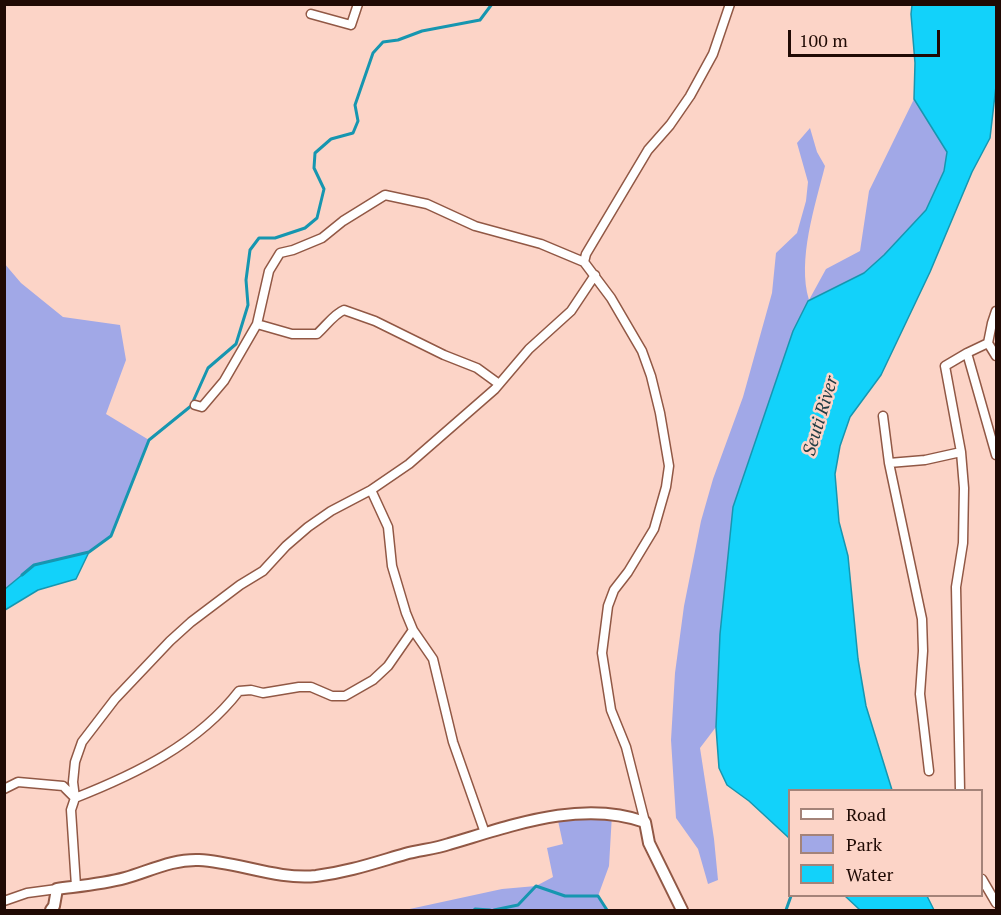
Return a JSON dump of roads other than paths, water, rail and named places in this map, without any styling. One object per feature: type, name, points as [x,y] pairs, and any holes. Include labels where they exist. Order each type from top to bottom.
[{"type":"street","points":[[311,14],[351,25],[358,4]]},
{"type":"street","points":[[584,262],[585,254],[639,163],[690,96],[713,54],[730,4]]},
{"type":"street","points":[[195,405],[202,407],[224,381],[257,324],[269,271],[280,253],[322,238],[343,221],[385,195],[427,204],[475,226],[541,244],[584,262],[630,329],[648,364],[660,413],[669,466],[666,487],[654,529],[628,572],[614,590],[608,606],[602,653],[611,710],[626,747],[649,843],[682,910]]},
{"type":"street","points":[[76,886],[71,810],[75,798],[73,782],[75,762],[82,742],[115,699],[170,641],[240,585],[263,571],[308,527],[331,511],[371,490],[409,464],[500,384],[529,349],[571,311],[595,275]]},
{"type":"street","points":[[257,324],[292,334],[317,334],[344,310],[375,321],[444,355],[477,368],[500,384]]},
{"type":"street","points":[[996,311],[988,343],[996,356]]},
{"type":"street","points":[[960,789],[956,586],[963,543],[964,488],[961,452],[945,366],[988,343]]},
{"type":"street","points":[[967,353],[996,455]]},
{"type":"street","points":[[883,416],[889,463],[922,619],[923,651],[920,694],[928,771]]},
{"type":"street","points":[[889,463],[926,460],[961,452]]},
{"type":"street","points":[[371,490],[388,527],[392,566],[406,613],[413,630],[433,659],[453,742],[485,833]]},
{"type":"street","points":[[75,798],[126,777],[185,742],[224,710],[239,691],[251,690],[264,693],[311,687],[332,696],[345,696],[373,680],[388,666],[413,630]]},
{"type":"street","points":[[4,789],[18,782],[63,786],[75,798]]},
{"type":"street","points":[[4,901],[27,893],[122,879],[175,861],[200,860],[284,875],[312,876],[339,873],[485,833],[568,814],[600,813],[628,816],[645,822]]},
{"type":"street","points":[[983,882],[996,903]]},
{"type":"street","points":[[51,910],[57,889]]},
{"type":"water","name":"Seuti River","points":[[912,5],[996,5],[996,86],[990,138],[972,172],[930,272],[881,375],[850,417],[840,446],[835,474],[839,522],[848,556],[858,659],[866,706],[892,789],[788,789],[788,837],[749,801],[727,785],[719,768],[716,727],[720,634],[733,507],[793,331],[808,301],[864,273],[884,255],[926,210],[944,171],[947,152],[914,99],[915,63]]},
{"type":"water","points":[[89,552],[76,579],[38,590],[5,610],[5,589],[34,565]]},
{"type":"water","points":[[846,897],[928,897],[934,910],[860,910]]},
{"type":"waterway","points":[[22,575],[34,565],[89,552],[111,536],[149,440],[191,406],[208,368],[236,344],[248,305],[246,280],[250,250],[259,238],[275,238],[305,228],[317,218],[324,189],[314,168],[315,153],[331,139],[353,133],[358,121],[355,105],[373,53],[383,42],[398,40],[422,31],[480,20],[492,4]]},
{"type":"waterway","points":[[494,910],[518,905],[536,886],[565,896],[598,896],[607,910]]},
{"type":"waterway","points":[[786,910],[791,897]]},
{"type":"waterway","points":[[474,910],[490,910]]}]
